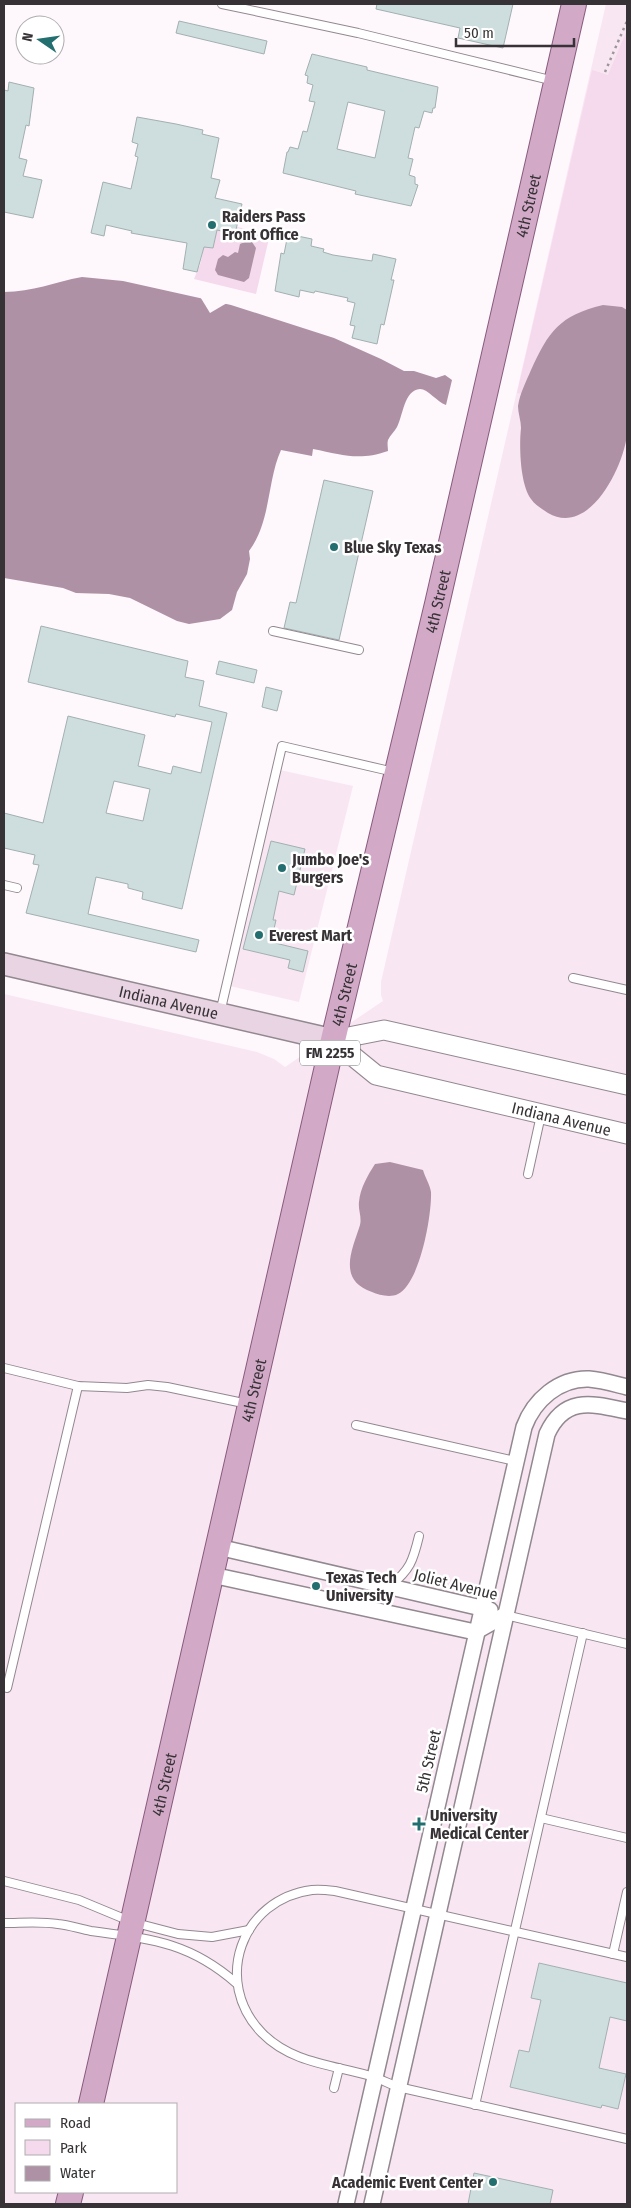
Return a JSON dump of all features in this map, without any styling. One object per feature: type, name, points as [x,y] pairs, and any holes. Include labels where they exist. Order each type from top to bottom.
[{"type":"main road","name":"4th Street","points":[[91,2103],[333,1040],[437,604],[574,4]]},
{"type":"main road","name":"Indiana Avenue","points":[[4,964],[333,1040]]},
{"type":"street","name":"Indiana Avenue","points":[[333,1040],[384,1030],[627,1085]]},
{"type":"street","name":"Indiana Avenue","points":[[333,1040],[376,1075],[627,1134]]},
{"type":"street","name":"5th Street","points":[[346,2204],[475,1632],[515,1461],[527,1419],[536,1403],[564,1384],[584,1379],[627,1387]]},
{"type":"street","points":[[372,2204],[547,1434],[555,1419],[566,1409],[584,1404],[627,1411]]},
{"type":"street","name":"Joliet Avenue","points":[[218,1547],[482,1607],[505,1616]]},
{"type":"street","points":[[212,1574],[475,1632]]},
{"type":"street","name":"Joliet Avenue","points":[[475,1632],[505,1616]]},
{"type":"lane","points":[[222,4],[358,33],[556,81]]},
{"type":"lane","points":[[273,631],[359,650]]},
{"type":"lane","points":[[220,1014],[282,746],[396,772]]},
{"type":"lane","points":[[4,885],[17,888]]},
{"type":"lane","points":[[573,978],[627,990]]},
{"type":"lane","points":[[528,1174],[542,1114]]},
{"type":"lane","points":[[4,1368],[78,1386],[127,1388],[148,1385],[167,1387],[250,1405]]},
{"type":"lane","points":[[4,1687],[7,1688],[78,1386]]},
{"type":"lane","points":[[356,1425],[515,1461]]},
{"type":"lane","points":[[390,1586],[404,1576],[411,1566],[419,1536]]},
{"type":"lane","points":[[505,1616],[627,1644]]},
{"type":"lane","points":[[475,2105],[582,1633]]},
{"type":"lane","points":[[541,1818],[627,1838]]},
{"type":"lane","points":[[4,1881],[79,1900],[131,1928],[196,1954],[220,1969],[236,1983]]},
{"type":"lane","points":[[627,1957],[438,1913],[335,1891],[313,1889],[293,1894],[273,1906],[256,1922],[238,1954],[236,1970],[236,1983],[239,1994],[249,2016],[262,2033],[280,2047],[304,2059],[374,2077],[398,2087],[627,2140]]},
{"type":"lane","points":[[613,1954],[627,1892]]},
{"type":"lane","points":[[4,1923],[56,1923],[90,1931],[131,1928],[197,1937],[212,1937],[250,1930]]},
{"type":"lane","points":[[334,2088],[339,2068]]},
{"type":"path","points":[[605,72],[627,21]]},
{"type":"shaded area","name":"Texas Tech University","points":[[606,4],[627,4],[627,2204],[4,2204],[4,994],[257,1052],[274,1059],[285,1067],[383,1001],[381,982]]},
{"type":"shaded area","points":[[280,770],[353,786],[299,1002],[230,986]]},
{"type":"green space","points":[[627,30],[627,417],[517,393],[592,70],[608,75]]},
{"type":"green space","points":[[237,227],[270,234],[256,294],[194,279],[200,265],[204,247],[213,248],[217,230],[235,234]]},
{"type":"water","points":[[247,241],[252,242],[256,248],[249,278],[244,282],[218,275],[215,270],[218,259],[223,255],[228,257],[235,252],[238,253],[240,244]]},
{"type":"water","points":[[82,277],[123,281],[231,305],[334,338],[404,371],[414,371],[436,378],[445,375],[452,380],[446,405],[423,390],[415,390],[407,399],[397,427],[388,440],[388,451],[378,454],[351,456],[313,449],[312,456],[281,450],[261,527],[249,551],[250,559],[247,574],[237,592],[232,610],[220,619],[189,624],[177,621],[130,598],[109,594],[76,593],[63,588],[4,578],[4,292],[34,289]]},
{"type":"water","points":[[603,305],[622,307],[627,310],[627,435],[619,464],[611,481],[601,495],[590,508],[577,516],[563,518],[548,513],[541,508],[527,492],[522,475],[521,425],[518,406],[531,370],[550,335],[557,327],[576,314]]},
{"type":"water","points":[[390,1162],[423,1170],[430,1187],[431,1203],[423,1248],[413,1277],[398,1294],[388,1296],[361,1287],[354,1280],[350,1263],[360,1225],[359,1202],[363,1187],[375,1164]]},
{"type":"pier","points":[[199,295],[228,302],[210,313]]},
{"type":"building","points":[[377,4],[513,4],[503,48],[458,38],[460,28],[376,9]]},
{"type":"building","points":[[179,21],[267,41],[264,54],[176,33]]},
{"type":"building","points":[[312,54],[367,67],[367,70],[438,87],[435,108],[433,108],[432,113],[424,111],[419,128],[415,127],[408,158],[413,159],[409,175],[415,177],[415,184],[418,185],[411,206],[355,194],[356,191],[283,173],[287,152],[290,147],[298,149],[303,131],[307,132],[315,102],[309,101],[313,85],[307,83],[308,76],[305,75]],"holes":[[[348,102],[385,111],[375,158],[337,149]]]},
{"type":"building","points":[[9,82],[34,88],[29,126],[26,125],[19,158],[27,160],[23,176],[42,180],[33,218],[4,212],[4,90],[8,91]]},
{"type":"building","points":[[137,117],[203,130],[202,134],[219,138],[211,178],[220,180],[215,198],[242,204],[235,234],[217,230],[213,248],[204,247],[197,272],[183,269],[187,243],[131,233],[132,231],[106,225],[104,236],[91,233],[103,182],[131,189],[138,157],[135,156],[138,144],[132,142]]},
{"type":"building","points":[[288,234],[312,239],[311,246],[324,249],[323,252],[333,255],[372,261],[373,254],[396,259],[391,280],[394,280],[384,325],[381,324],[377,344],[352,338],[355,326],[350,325],[355,303],[347,301],[348,298],[315,291],[314,293],[300,290],[299,297],[275,291],[281,253],[284,254]]},
{"type":"building","name":"Blue Sky Texas","points":[[324,480],[373,491],[339,640],[284,628],[290,602],[296,603]]},
{"type":"building","points":[[41,626],[188,661],[185,677],[204,681],[199,706],[227,713],[182,909],[142,899],[143,892],[128,888],[128,884],[96,877],[88,914],[199,940],[196,952],[26,913],[39,865],[33,864],[35,855],[4,848],[4,813],[43,823],[68,716],[145,735],[138,766],[171,774],[173,766],[201,773],[212,722],[176,714],[175,717],[28,682]],"holes":[[[114,781],[150,789],[143,821],[106,813]]]},
{"type":"building","points":[[219,661],[257,670],[254,683],[216,674]]},
{"type":"building","points":[[266,687],[282,691],[277,711],[262,707]]},
{"type":"building","points":[[271,841],[305,849],[294,895],[279,891],[273,920],[276,920],[271,942],[308,951],[303,972],[288,968],[290,960],[243,949]]},
{"type":"building","points":[[539,1963],[627,1983],[627,2021],[610,2017],[599,2068],[626,2074],[618,2109],[602,2105],[601,2108],[510,2087],[519,2050],[529,2052],[541,2000],[531,1998]]},
{"type":"building","name":"Academic Event Center","points":[[474,2173],[553,2190],[550,2204],[468,2204]]},
{"type":"place","name":"Raiders Pass Front Office","points":[[212,225]]},
{"type":"place","name":"Blue Sky Texas","points":[[334,547]]},
{"type":"place","name":"Jumbo Joe's Burgers","points":[[282,868]]},
{"type":"place","name":"Everest Mart","points":[[259,935]]},
{"type":"place","name":"Texas Tech University","points":[[316,1586]]},
{"type":"place","name":"University Medical Center","points":[[419,1824]]},
{"type":"place","name":"Academic Event Center","points":[[493,2182]]}]
